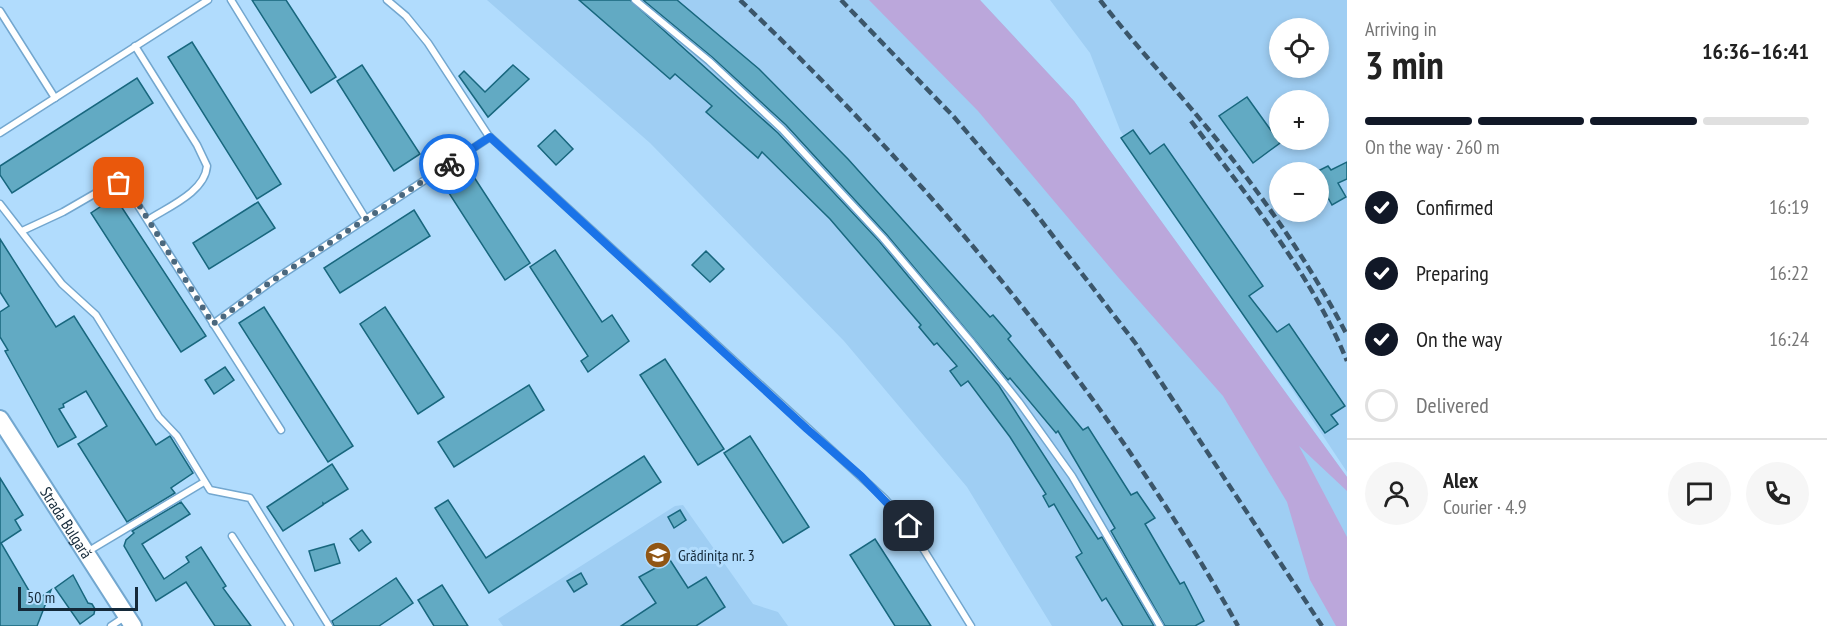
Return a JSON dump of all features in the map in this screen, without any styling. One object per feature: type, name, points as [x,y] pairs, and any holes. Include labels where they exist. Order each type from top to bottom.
[{"type":"street","name":"Strada Bulgară","points":[[0,419],[130,621]]},
{"type":"lane","points":[[0,133],[208,0]]},
{"type":"lane","points":[[231,0],[366,219]]},
{"type":"lane","points":[[387,0],[406,16],[428,43],[490,137],[884,498],[909,526],[971,626]]},
{"type":"lane","points":[[635,0],[709,61],[782,129],[883,238],[972,343],[1019,402],[1072,476],[1160,626]]},
{"type":"lane","points":[[1,15],[55,98]]},
{"type":"lane","points":[[135,46],[197,145],[207,166],[202,182],[195,189],[148,220]]},
{"type":"lane","points":[[213,324],[490,137]]},
{"type":"lane","points":[[22,231],[63,212],[108,186],[119,183],[129,189],[281,430]]},
{"type":"lane","points":[[0,204],[62,285],[96,315],[159,417],[177,436],[204,482],[213,492],[250,498],[330,626]]},
{"type":"lane","points":[[86,553],[204,482]]},
{"type":"lane","points":[[232,536],[290,626]]},
{"type":"lane","points":[[111,626],[130,621]]},
{"type":"shaded area","points":[[487,0],[980,0],[1074,101],[1347,477],[1347,626],[1052,626],[967,487],[844,341],[650,143]]},
{"type":"shaded area","points":[[869,0],[980,0],[1074,101],[1347,477],[1347,491],[1299,446],[1347,537],[1347,626],[1336,626],[1310,580],[1287,502],[1223,396],[1118,277],[978,111]]},
{"type":"shaded area","points":[[1050,0],[1347,0],[1347,472],[1120,130],[1090,53]]},
{"type":"shaded area","name":"Grădinița nr. 3","points":[[683,505],[753,604],[778,612],[788,626],[503,626],[498,619],[675,506]]},
{"type":"building","points":[[252,0],[286,0],[336,77],[311,93]]},
{"type":"building","points":[[579,0],[630,0],[778,133],[879,241],[999,386],[1098,539],[1102,537],[1154,626],[1123,626],[1106,598],[1102,601],[1076,557],[1082,553],[1054,504],[1049,507],[1043,496],[1046,494],[1010,437],[968,381],[961,386],[950,371],[957,366],[937,343],[934,345],[919,327],[921,325],[830,219],[762,152],[758,158],[706,112],[712,106],[675,74],[670,79]]},
{"type":"building","points":[[643,0],[677,0],[759,69],[848,159],[990,317],[993,315],[1011,336],[1008,339],[1083,430],[1088,427],[1131,495],[1137,492],[1155,518],[1145,524],[1180,584],[1184,582],[1204,621],[1195,626],[1165,626],[1111,531],[1115,528],[1058,431],[1056,433],[1010,378],[1008,380],[887,235],[786,125],[712,57]]},
{"type":"building","points":[[192,42],[281,184],[257,199],[168,57]]},
{"type":"building","points":[[362,65],[420,154],[394,171],[337,81]]},
{"type":"building","points":[[513,65],[529,79],[488,117],[459,76],[464,71],[485,92]]},
{"type":"building","points":[[137,78],[153,103],[12,193],[0,175],[0,166]]},
{"type":"building","points":[[1247,97],[1269,128],[1271,150],[1253,163],[1219,116]]},
{"type":"building","points":[[555,130],[573,149],[556,165],[538,146]]},
{"type":"building","points":[[1133,130],[1150,154],[1164,144],[1263,286],[1249,296],[1277,332],[1289,324],[1345,406],[1331,415],[1338,424],[1325,433],[1121,138]]},
{"type":"building","points":[[1347,162],[1347,179],[1338,183],[1346,197],[1332,205],[1329,200],[1329,167],[1331,170]]},
{"type":"building","points":[[472,174],[530,263],[505,280],[447,190]]},
{"type":"building","points":[[115,197],[206,336],[181,352],[91,213]]},
{"type":"building","points":[[258,202],[275,228],[209,269],[193,243]]},
{"type":"building","points":[[414,210],[430,236],[340,293],[324,268]]},
{"type":"building","points":[[0,239],[56,327],[74,316],[156,445],[170,436],[193,473],[171,488],[175,493],[127,522],[78,444],[107,426],[86,391],[63,404],[64,407],[59,409],[76,437],[58,447],[5,351],[8,350],[0,337],[0,312],[9,306],[0,292]]},
{"type":"building","points":[[555,250],[602,322],[612,315],[629,341],[588,372],[581,361],[588,356],[530,267]]},
{"type":"building","points":[[706,251],[724,269],[710,282],[692,265]]},
{"type":"building","points":[[264,307],[353,446],[328,462],[239,323]]},
{"type":"building","points":[[385,307],[444,397],[418,414],[360,324]]},
{"type":"building","points":[[665,359],[724,449],[698,465],[640,375]]},
{"type":"building","points":[[225,367],[234,380],[214,394],[205,380]]},
{"type":"building","points":[[529,385],[544,410],[454,467],[438,442]]},
{"type":"building","points":[[750,436],[809,527],[783,543],[724,453]]},
{"type":"building","points":[[644,456],[661,482],[489,593],[435,508],[448,500],[486,558]]},
{"type":"building","points":[[332,464],[348,489],[323,503],[283,531],[267,507]]},
{"type":"building","points":[[0,478],[23,515],[15,520],[21,530],[1,543],[35,601],[51,590],[37,626],[0,626]]},
{"type":"building","points":[[181,502],[190,514],[142,544],[164,579],[189,562],[186,557],[201,547],[226,586],[223,588],[251,626],[215,626],[186,582],[156,601],[124,546],[126,540],[134,533],[132,531]]},
{"type":"building","points":[[680,510],[686,520],[674,528],[668,517]]},
{"type":"building","points":[[362,530],[371,542],[359,551],[350,539]]},
{"type":"building","points":[[875,539],[931,626],[895,626],[850,555]]},
{"type":"building","points":[[334,544],[340,563],[315,571],[309,551]]},
{"type":"building","points":[[670,560],[688,588],[706,577],[725,607],[696,626],[621,626],[656,603],[639,577]]},
{"type":"building","points":[[581,573],[587,584],[574,592],[567,581]]},
{"type":"building","points":[[73,575],[88,603],[92,604],[95,609],[94,614],[80,624],[55,588]]},
{"type":"building","points":[[396,578],[413,603],[379,626],[334,626],[332,621]]},
{"type":"building","points":[[442,585],[468,626],[434,626],[418,600]]},
{"type":"railway","points":[[740,0],[812,70],[881,143],[948,217],[1013,295],[1074,374],[1132,456],[1187,540],[1238,626]]},
{"type":"railway","points":[[841,0],[954,117],[1030,206],[1136,344],[1322,626]]},
{"type":"railway","points":[[1100,0],[1247,178],[1317,281],[1347,335]]},
{"type":"railway","points":[[1191,121],[1297,266],[1332,328],[1347,361]]},
{"type":"way so far","points":[[119,183],[129,189],[213,324],[243,300],[449,164]]},
{"type":"place","name":"Grădinița nr. 3","points":[[658,555]]},
{"type":"route","points":[[449,164],[490,137],[861,476],[909,526]]}]
